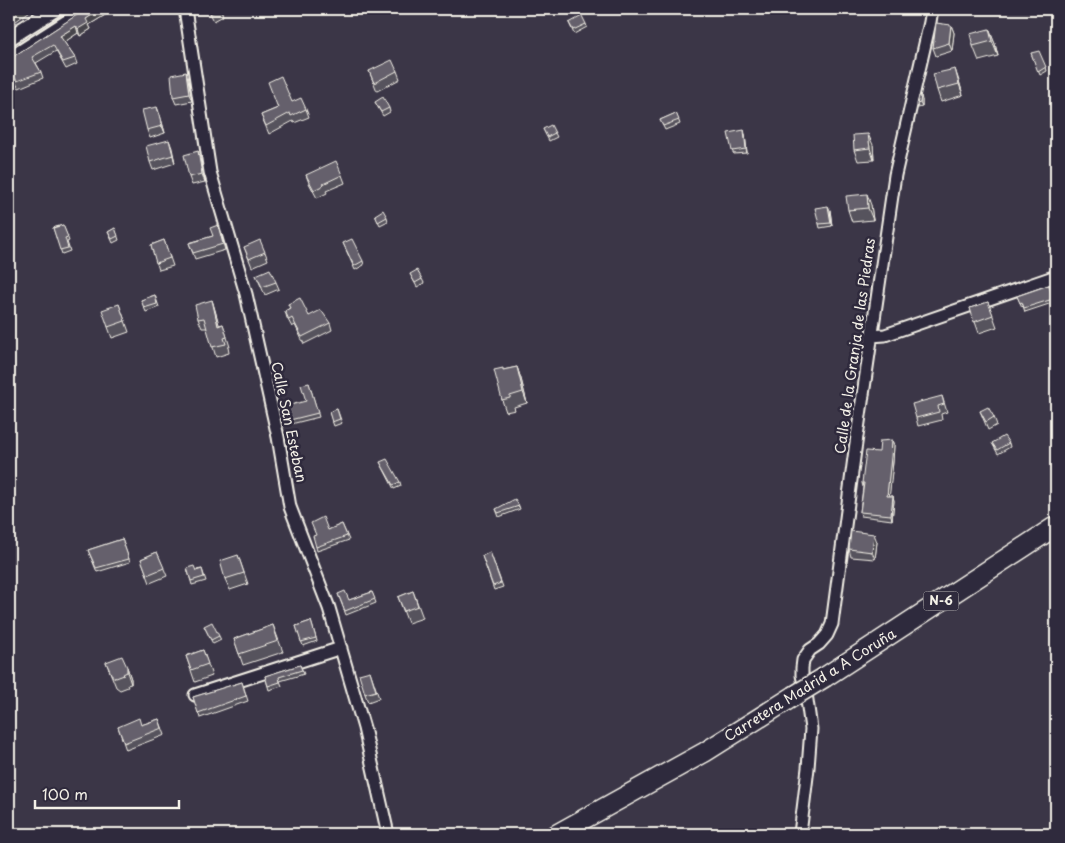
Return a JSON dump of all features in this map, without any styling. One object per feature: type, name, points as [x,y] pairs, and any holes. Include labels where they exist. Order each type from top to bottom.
[{"type":"highway","name":"Carretera Madrid a A Coruña","points":[[557,834],[705,752],[825,677],[1056,526]]},
{"type":"street","points":[[9,38],[55,9]]},
{"type":"street","points":[[9,58],[85,9]]},
{"type":"street","name":"Calle San Esteban","points":[[185,9],[210,172],[246,294],[278,437],[290,507],[329,608],[341,648],[364,728],[388,834]]},
{"type":"street","name":"Calle de la Granja de las Piedras","points":[[800,834],[811,728],[802,675],[803,660],[810,650],[827,635],[832,624],[895,175],[932,9]]},
{"type":"street","points":[[871,336],[884,335],[1056,276]]},
{"type":"street","points":[[195,695],[341,648]]},
{"type":"building","points":[[9,9],[20,9],[9,17]]},
{"type":"building","points":[[86,9],[101,9],[86,19],[88,23],[78,29],[76,26],[60,36],[75,58],[63,62],[53,45],[32,57],[41,72],[17,81],[9,71],[9,58]]},
{"type":"building","points":[[209,9],[219,9],[211,13]]},
{"type":"building","points":[[582,16],[586,24],[573,30],[569,23]]},
{"type":"building","points":[[936,23],[951,25],[949,43],[933,48]]},
{"type":"building","points":[[989,29],[992,41],[973,46],[970,34]]},
{"type":"building","points":[[1039,51],[1046,67],[1038,72],[1031,53]]},
{"type":"building","points":[[392,60],[397,71],[374,83],[369,71]]},
{"type":"building","points":[[955,69],[959,84],[937,90],[933,74]]},
{"type":"building","points":[[186,72],[189,94],[173,97],[171,75]]},
{"type":"building","points":[[281,76],[292,102],[301,98],[306,109],[291,116],[290,113],[266,126],[261,115],[278,108],[268,82]]},
{"type":"building","points":[[919,96],[921,96],[920,103],[917,104]]},
{"type":"building","points":[[383,97],[389,108],[381,112],[375,102]]},
{"type":"building","points":[[157,107],[162,126],[147,130],[142,110]]},
{"type":"building","points":[[676,113],[679,120],[663,126],[660,120]]},
{"type":"building","points":[[551,125],[555,133],[547,137],[543,129]]},
{"type":"building","points":[[744,130],[746,149],[732,151],[728,133]]},
{"type":"building","points":[[868,134],[870,148],[854,150],[853,135]]},
{"type":"building","points":[[169,140],[173,155],[150,162],[146,146]]},
{"type":"building","points":[[198,151],[202,174],[189,177],[184,155]]},
{"type":"building","points":[[336,161],[342,175],[314,190],[306,175]]},
{"type":"building","points":[[867,194],[868,208],[848,210],[846,196]]},
{"type":"building","points":[[828,206],[831,223],[819,224],[815,208]]},
{"type":"building","points":[[383,210],[387,217],[378,222],[375,215]]},
{"type":"building","points":[[63,225],[68,237],[65,238],[68,248],[60,250],[53,228]]},
{"type":"building","points":[[218,225],[223,244],[193,253],[189,243],[213,236],[210,228]]},
{"type":"building","points":[[115,228],[118,236],[112,239],[108,232]]},
{"type":"building","points":[[352,239],[363,261],[354,266],[343,243]]},
{"type":"building","points":[[164,240],[170,258],[156,263],[151,245]]},
{"type":"building","points":[[260,240],[265,252],[249,259],[244,247]]},
{"type":"building","points":[[270,269],[276,282],[262,287],[256,275]]},
{"type":"building","points":[[417,270],[422,279],[415,283],[410,274]]},
{"type":"building","points":[[1049,285],[1053,299],[1024,308],[1022,302],[1020,303],[1017,296]]},
{"type":"building","points":[[155,295],[157,304],[144,308],[141,300]]},
{"type":"building","points":[[300,298],[309,316],[321,310],[330,323],[302,337],[292,318],[289,320],[285,311],[290,308],[288,304]]},
{"type":"building","points":[[212,300],[218,326],[223,324],[227,337],[224,338],[226,344],[212,347],[204,318],[198,319],[195,305]]},
{"type":"building","points":[[988,302],[993,315],[974,322],[970,308]]},
{"type":"building","points":[[119,304],[125,321],[108,327],[102,310]]},
{"type":"building","points":[[517,367],[523,392],[502,400],[494,370]]},
{"type":"building","points":[[309,383],[318,413],[286,421],[282,407],[306,401],[301,385]]},
{"type":"building","points":[[942,396],[944,404],[938,406],[939,412],[916,418],[912,404]]},
{"type":"building","points":[[988,407],[994,417],[986,422],[980,411]]},
{"type":"building","points":[[337,409],[340,419],[332,422],[329,412]]},
{"type":"building","points":[[1004,436],[1009,443],[997,450],[992,443]]},
{"type":"building","points":[[892,440],[887,496],[893,496],[891,515],[860,512],[866,451],[879,452],[880,441]]},
{"type":"building","points":[[387,459],[400,482],[393,485],[380,462]]},
{"type":"building","points":[[515,499],[519,506],[498,513],[496,509]]},
{"type":"building","points":[[323,517],[328,530],[342,524],[347,536],[316,547],[313,536],[316,535],[311,523]]},
{"type":"building","points":[[851,531],[874,534],[872,552],[849,549]]},
{"type":"building","points":[[122,539],[129,559],[96,568],[88,550]]},
{"type":"building","points":[[157,552],[164,568],[147,575],[141,559]]},
{"type":"building","points":[[490,552],[501,583],[493,586],[482,556]]},
{"type":"building","points":[[238,555],[244,573],[225,579],[220,561]]},
{"type":"building","points":[[194,566],[196,571],[202,569],[204,577],[191,581],[187,568]]},
{"type":"building","points":[[345,591],[349,600],[372,592],[375,599],[345,611],[338,594]]},
{"type":"building","points":[[413,591],[418,606],[404,611],[398,597]]},
{"type":"building","points":[[311,621],[316,638],[301,642],[296,626]]},
{"type":"building","points":[[212,622],[219,636],[211,640],[204,626]]},
{"type":"building","points":[[273,625],[278,641],[239,654],[234,639]]},
{"type":"building","points":[[203,650],[208,664],[191,670],[186,656]]},
{"type":"building","points":[[122,656],[127,672],[116,678],[112,676],[106,662]]},
{"type":"building","points":[[300,665],[302,670],[279,677],[280,682],[268,686],[265,676]]},
{"type":"building","points":[[370,671],[376,691],[365,694],[359,674]]},
{"type":"building","points":[[242,682],[246,696],[198,713],[193,697]]},
{"type":"building","points":[[139,718],[141,725],[159,719],[162,728],[124,743],[118,727]]},
{"type":"waterway","points":[[9,50],[72,9]]}]
